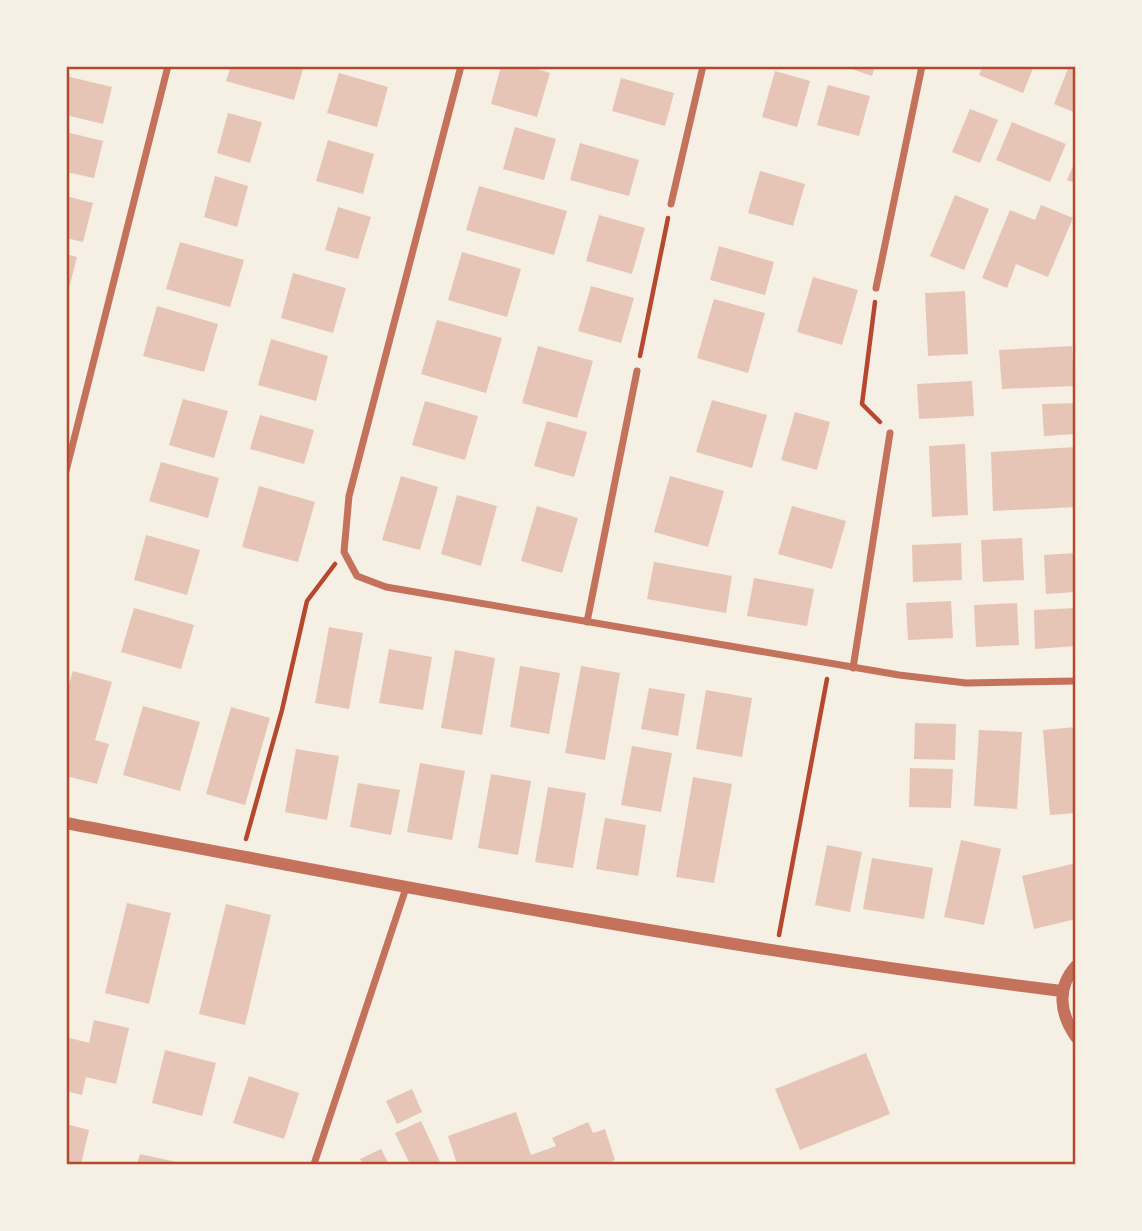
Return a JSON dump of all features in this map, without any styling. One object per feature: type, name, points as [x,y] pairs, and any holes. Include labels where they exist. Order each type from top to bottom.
[{"type":"street","points":[[66,471],[168,66]]},
{"type":"street","points":[[461,66],[349,496],[344,552],[357,576],[386,587],[853,668],[965,683],[1076,681]]},
{"type":"street","points":[[671,204],[703,66]]},
{"type":"street","points":[[876,288],[922,66]]},
{"type":"street","points":[[587,622],[637,371]]},
{"type":"street","points":[[853,668],[890,433]]},
{"type":"street","points":[[66,823],[406,888],[775,953],[1062,990]]},
{"type":"street","points":[[314,1164],[406,888]]},
{"type":"street","points":[[1076,966],[1062,990],[1061,1007],[1066,1024],[1076,1037]]},
{"type":"path","points":[[637,371],[671,204]]},
{"type":"path","points":[[876,288],[862,404],[890,433]]},
{"type":"path","points":[[241,856],[282,710],[307,601],[344,552]]},
{"type":"path","points":[[775,953],[830,664]]},
{"type":"building","points":[[231,66],[304,66],[294,100],[226,81]]},
{"type":"building","points":[[501,66],[527,66],[550,73],[537,117],[491,104]]},
{"type":"building","points":[[843,66],[875,66],[872,76]]},
{"type":"building","points":[[983,66],[1034,66],[1023,93],[979,75]]},
{"type":"building","points":[[1069,66],[1076,66],[1076,113],[1054,104]]},
{"type":"building","points":[[775,71],[810,81],[797,127],[762,117]]},
{"type":"building","points":[[339,73],[388,87],[377,127],[327,113]]},
{"type":"building","points":[[66,76],[112,87],[103,124],[66,115]]},
{"type":"building","points":[[621,78],[674,93],[665,126],[612,111]]},
{"type":"building","points":[[828,85],[870,96],[859,136],[817,125]]},
{"type":"building","points":[[970,109],[998,120],[980,163],[952,152]]},
{"type":"building","points":[[228,113],[262,122],[250,163],[217,153]]},
{"type":"building","points":[[1012,122],[1066,144],[1050,182],[996,160]]},
{"type":"building","points":[[515,127],[556,139],[544,180],[503,169]]},
{"type":"building","points":[[66,132],[103,141],[94,178],[66,172]]},
{"type":"building","points":[[328,140],[374,154],[363,194],[316,181]]},
{"type":"building","points":[[580,143],[639,160],[629,196],[570,180]]},
{"type":"building","points":[[1076,159],[1076,183],[1067,180]]},
{"type":"building","points":[[760,171],[805,184],[793,226],[748,213]]},
{"type":"building","points":[[215,176],[248,186],[237,227],[204,217]]},
{"type":"building","points":[[479,186],[567,211],[554,255],[466,230]]},
{"type":"building","points":[[955,195],[989,209],[964,270],[930,256]]},
{"type":"building","points":[[66,196],[93,203],[83,242],[66,238]]},
{"type":"building","points":[[1041,205],[1073,218],[1048,277],[1016,264],[1007,288],[982,278],[1010,210],[1035,220]]},
{"type":"building","points":[[338,207],[371,217],[358,259],[325,250]]},
{"type":"building","points":[[599,215],[645,228],[632,274],[586,261]]},
{"type":"building","points":[[180,242],[244,260],[230,307],[166,289]]},
{"type":"building","points":[[719,246],[774,262],[765,295],[710,280]]},
{"type":"building","points":[[462,252],[521,269],[507,317],[448,300]]},
{"type":"building","points":[[66,254],[77,257],[67,296],[66,296]]},
{"type":"building","points":[[293,273],[346,288],[333,333],[281,318]]},
{"type":"building","points":[[813,277],[858,290],[842,345],[797,332]]},
{"type":"building","points":[[591,286],[634,298],[621,343],[578,331]]},
{"type":"building","points":[[965,291],[968,354],[928,356],[925,293]]},
{"type":"building","points":[[714,299],[765,313],[748,373],[697,358]]},
{"type":"building","points":[[157,306],[218,324],[204,372],[143,356]]},
{"type":"building","points":[[437,320],[502,338],[486,393],[421,374]]},
{"type":"building","points":[[271,339],[328,356],[316,401],[258,385]]},
{"type":"building","points":[[538,346],[593,361],[577,418],[522,403]]},
{"type":"building","points":[[1072,346],[1074,386],[1002,389],[999,350]]},
{"type":"building","points":[[972,381],[974,416],[919,419],[917,384]]},
{"type":"building","points":[[183,399],[228,411],[214,458],[169,445]]},
{"type":"building","points":[[712,400],[767,415],[752,468],[696,452]]},
{"type":"building","points":[[425,401],[478,416],[465,460],[412,445]]},
{"type":"building","points":[[1076,403],[1076,434],[1044,436],[1042,404]]},
{"type":"building","points":[[795,412],[830,422],[817,470],[781,460]]},
{"type":"building","points":[[260,415],[314,430],[304,464],[250,449]]},
{"type":"building","points":[[547,421],[587,432],[574,477],[534,466]]},
{"type":"building","points":[[965,444],[968,515],[932,517],[929,446]]},
{"type":"building","points":[[1076,447],[1076,507],[993,511],[991,452]]},
{"type":"building","points":[[161,462],[219,478],[208,518],[149,501]]},
{"type":"building","points":[[401,476],[438,487],[420,550],[382,540]]},
{"type":"building","points":[[670,476],[724,491],[708,547],[654,532]]},
{"type":"building","points":[[259,486],[315,502],[298,562],[242,547]]},
{"type":"building","points":[[457,495],[497,506],[481,566],[441,554]]},
{"type":"building","points":[[537,506],[578,518],[562,573],[521,561]]},
{"type":"building","points":[[792,506],[846,521],[832,569],[778,554]]},
{"type":"building","points":[[146,535],[200,550],[187,595],[134,580]]},
{"type":"building","points":[[1022,538],[1024,580],[983,582],[981,540]]},
{"type":"building","points":[[961,543],[962,580],[913,582],[912,545]]},
{"type":"building","points":[[1076,553],[1076,592],[1046,594],[1044,555]]},
{"type":"building","points":[[654,562],[732,576],[726,613],[647,599]]},
{"type":"building","points":[[754,578],[814,589],[807,626],[747,616]]},
{"type":"building","points":[[951,601],[953,638],[908,640],[906,603]]},
{"type":"building","points":[[1017,603],[1019,645],[976,647],[974,605]]},
{"type":"building","points":[[134,608],[194,625],[181,669],[121,652]]},
{"type":"building","points":[[1076,608],[1076,646],[1035,649],[1034,610]]},
{"type":"building","points":[[329,627],[363,633],[349,709],[315,703]]},
{"type":"building","points":[[389,649],[432,657],[423,710],[379,703]]},
{"type":"building","points":[[455,650],[495,658],[482,735],[441,728]]},
{"type":"building","points":[[520,666],[560,673],[549,734],[510,727]]},
{"type":"building","points":[[581,666],[620,673],[605,760],[565,753]]},
{"type":"building","points":[[73,671],[112,682],[95,740],[109,744],[97,784],[66,776],[66,693]]},
{"type":"building","points":[[649,688],[685,694],[678,736],[641,729]]},
{"type":"building","points":[[706,690],[752,698],[742,757],[696,749]]},
{"type":"building","points":[[143,706],[200,722],[180,791],[123,775]]},
{"type":"building","points":[[231,707],[270,718],[245,805],[206,794]]},
{"type":"building","points":[[915,723],[956,724],[955,760],[914,759]]},
{"type":"building","points":[[1076,727],[1076,813],[1050,815],[1043,730]]},
{"type":"building","points":[[979,730],[1022,732],[1017,809],[974,806]]},
{"type":"building","points":[[632,746],[672,753],[661,812],[621,805]]},
{"type":"building","points":[[296,749],[339,756],[327,820],[285,812]]},
{"type":"building","points":[[420,763],[465,771],[452,840],[407,832]]},
{"type":"building","points":[[910,768],[953,769],[951,808],[909,807]]},
{"type":"building","points":[[491,774],[531,781],[518,855],[478,848]]},
{"type":"building","points":[[693,777],[732,784],[714,883],[676,877]]},
{"type":"building","points":[[358,783],[400,790],[391,835],[350,827]]},
{"type":"building","points":[[548,787],[586,793],[573,868],[535,862]]},
{"type":"building","points":[[605,818],[646,825],[638,876],[596,869]]},
{"type":"building","points":[[961,840],[1001,849],[984,925],[944,917]]},
{"type":"building","points":[[827,845],[862,852],[850,912],[815,905]]},
{"type":"building","points":[[872,858],[933,868],[924,919],[863,909]]},
{"type":"building","points":[[1076,863],[1076,919],[1034,929],[1022,876]]},
{"type":"building","points":[[127,903],[171,913],[149,1004],[105,993]]},
{"type":"building","points":[[226,904],[271,915],[245,1025],[199,1014]]},
{"type":"building","points":[[94,1020],[129,1028],[116,1084],[86,1077],[82,1095],[66,1091],[66,1037],[89,1043]]},
{"type":"building","points":[[165,1050],[216,1063],[202,1116],[152,1103]]},
{"type":"building","points":[[866,1053],[890,1114],[800,1150],[775,1089]]},
{"type":"building","points":[[249,1076],[299,1093],[284,1139],[233,1123]]},
{"type":"building","points":[[412,1089],[422,1112],[397,1124],[386,1101]]},
{"type":"building","points":[[516,1112],[531,1155],[556,1146],[552,1138],[588,1122],[593,1133],[605,1129],[615,1160],[607,1164],[457,1164],[448,1136]]},
{"type":"building","points":[[421,1121],[441,1164],[410,1164],[395,1133]]},
{"type":"building","points":[[66,1124],[89,1130],[81,1164],[66,1164]]},
{"type":"building","points":[[381,1149],[389,1164],[363,1164],[360,1159]]},
{"type":"building","points":[[140,1154],[181,1163],[181,1164],[137,1164]]}]
